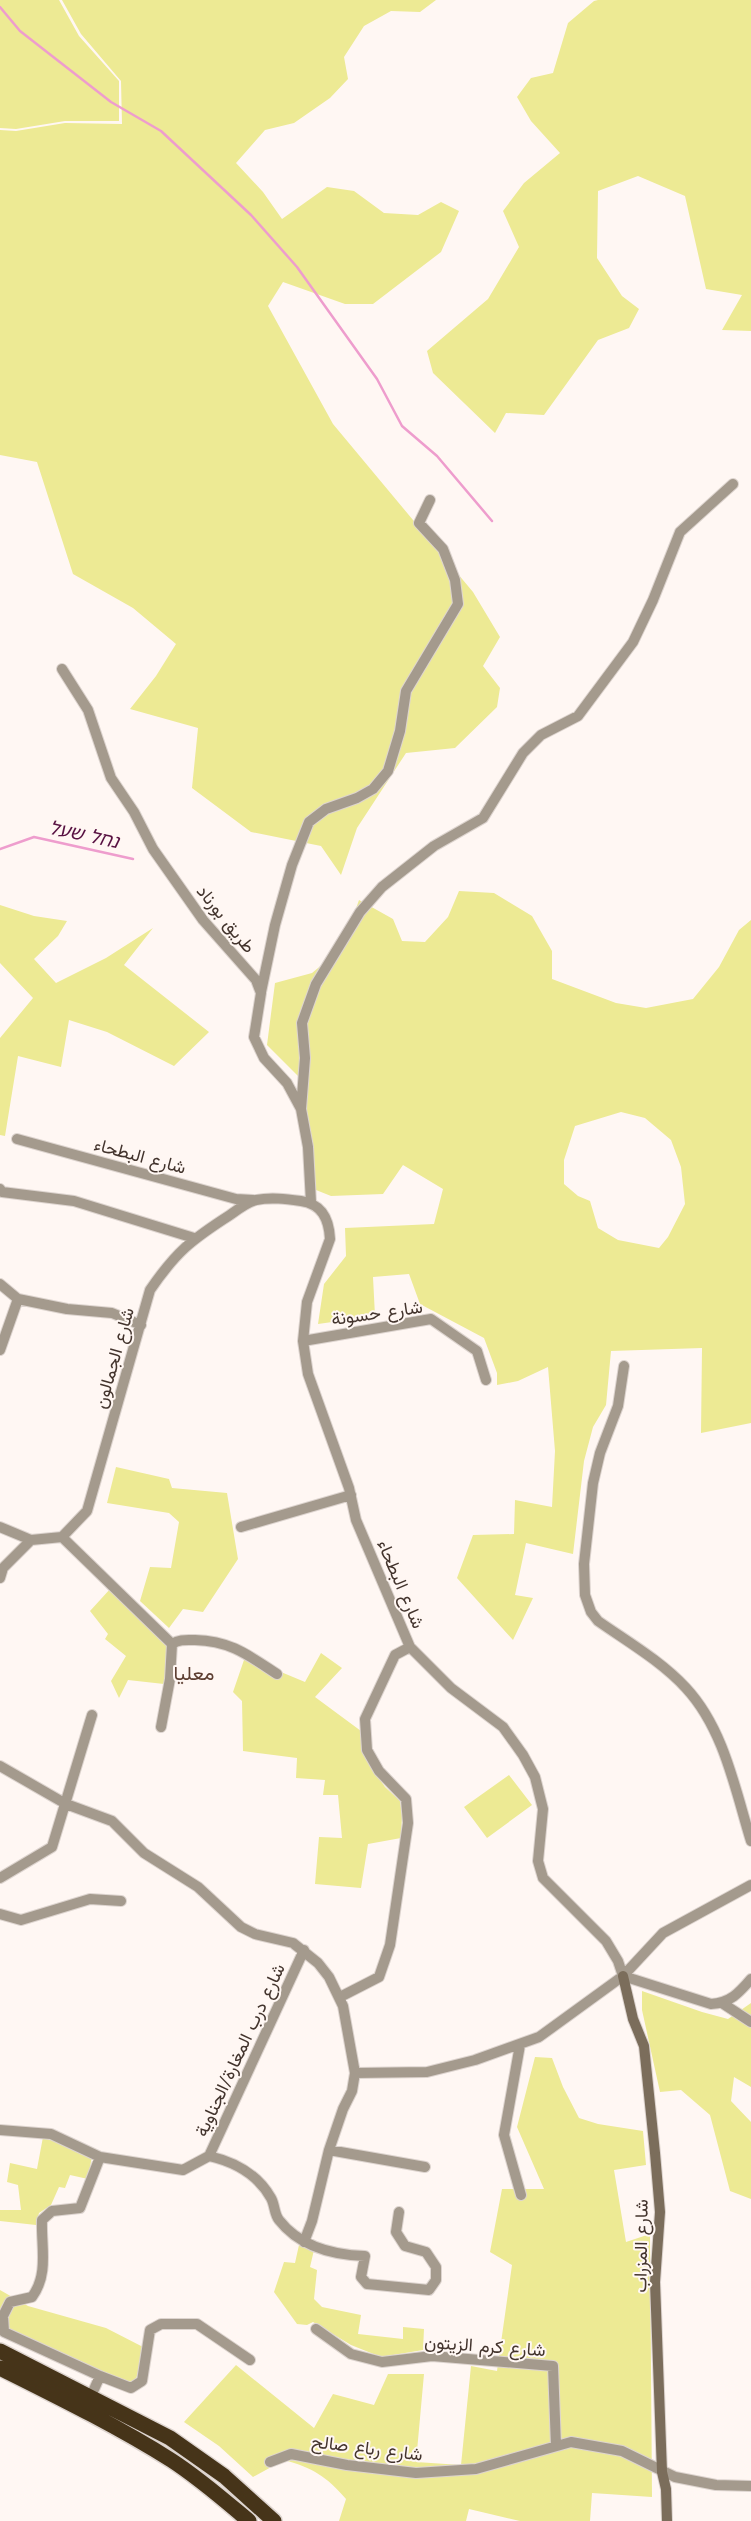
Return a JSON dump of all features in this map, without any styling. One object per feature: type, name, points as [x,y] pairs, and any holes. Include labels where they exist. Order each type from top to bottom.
[{"type":"highway","points":[[0,2351],[170,2438],[224,2476],[274,2521]]},
{"type":"highway","points":[[0,2368],[54,2394],[172,2461],[215,2492],[249,2521]]},
{"type":"street","points":[[311,1202],[308,1147],[301,1109],[305,1058],[302,1023],[316,984],[360,912],[382,887],[434,846],[483,818],[523,753],[540,735],[578,716],[633,642],[653,600],[680,532],[733,484]]},
{"type":"street","points":[[301,1109],[287,1084],[264,1058],[254,1036],[260,993],[275,926],[292,865],[309,822],[326,809],[357,798],[373,789],[388,771],[400,731],[406,691],[458,604],[455,580],[443,549],[418,523],[430,500]]},
{"type":"street","name":"طريق بورناد","points":[[62,669],[88,710],[112,778],[134,812],[153,849],[203,920],[256,980],[260,993]]},
{"type":"street","name":"شارع البطحاء","points":[[17,1139],[236,1199],[254,1200]]},
{"type":"street","points":[[0,1189],[2,1192],[74,1201],[194,1238]]},
{"type":"street","name":"شارع الجمالون","points":[[62,1537],[87,1511],[150,1290],[170,1260],[194,1238],[254,1200],[279,1198],[311,1202]]},
{"type":"street","name":"شارع البطحاء","points":[[311,1202],[325,1214],[330,1228],[330,1239],[307,1302],[302,1341],[308,1374],[351,1495],[356,1520],[410,1647],[452,1688],[503,1727],[524,1755],[535,1777],[543,1809],[538,1862],[543,1878],[606,1941],[618,1961],[623,1976]]},
{"type":"street","points":[[0,1284],[18,1299],[66,1309],[112,1313],[141,1325]]},
{"type":"street","points":[[0,1350],[18,1299]]},
{"type":"street","name":"شارع حسونة","points":[[302,1341],[431,1319],[477,1351],[486,1380]]},
{"type":"street","points":[[624,1366],[618,1406],[600,1453],[594,1483],[584,1564],[585,1595],[591,1612],[598,1621],[678,1679],[709,1720],[725,1754],[751,1841]]},
{"type":"street","points":[[241,1527],[351,1495]]},
{"type":"street","points":[[0,1527],[32,1540],[62,1537],[172,1644],[170,1680],[161,1727]]},
{"type":"street","points":[[0,1578],[3,1568],[32,1540]]},
{"type":"street","points":[[172,1644],[180,1640],[216,1640],[236,1648],[277,1674]]},
{"type":"street","points":[[340,1996],[379,1977],[390,1944],[408,1823],[406,1799],[379,1771],[367,1750],[365,1719],[395,1655],[410,1647]]},
{"type":"street","points":[[0,1878],[52,1847],[92,1715]]},
{"type":"street","points":[[0,1766],[66,1804],[112,1820],[144,1853],[198,1887],[241,1927],[255,1934],[293,1943],[304,1950],[318,1963],[340,1996],[355,2073],[352,2091],[343,2109],[329,2150],[312,2221],[304,2242]]},
{"type":"street","points":[[355,2073],[427,2072],[520,2045],[539,2037],[623,1976],[663,1933],[751,1884]]},
{"type":"street","points":[[0,1914],[21,1920],[90,1899],[121,1900]]},
{"type":"street","name":"شارع درب المغارة/الجناوية","points":[[0,2130],[51,2134],[100,2157],[183,2170],[209,2156],[304,1950]]},
{"type":"street","points":[[623,1976],[711,2004],[722,2003],[737,1996],[751,1979]]},
{"type":"street","name":"شارع المزراب","points":[[623,1976],[633,2019],[644,2046],[660,2212],[655,2282],[662,2472],[666,2489],[667,2521]]},
{"type":"street","points":[[722,2003],[751,2022]]},
{"type":"street","points":[[520,2045],[504,2134],[521,2195]]},
{"type":"street","points":[[329,2150],[425,2167]]},
{"type":"street","points":[[209,2156],[226,2160],[251,2174],[272,2199],[278,2219],[304,2242],[340,2255],[365,2256],[360,2277],[367,2284],[429,2290],[436,2280],[436,2267],[426,2252],[406,2246],[396,2232],[399,2212]]},
{"type":"street","points":[[100,2157],[80,2208],[52,2211],[42,2220],[44,2267],[38,2289],[32,2297],[10,2302],[3,2316],[4,2332],[100,2376],[132,2388],[142,2381],[150,2330],[160,2324],[197,2324],[250,2360]]},
{"type":"street","name":"شارع كرم الزيتون","points":[[316,2329],[351,2354],[382,2362],[432,2356],[553,2366],[556,2446]]},
{"type":"street","points":[[91,2396],[100,2376]]},
{"type":"street","name":"شارع رباع صالح","points":[[270,2462],[290,2454],[347,2465],[416,2473],[476,2469],[571,2442],[622,2451],[662,2472],[716,2485],[751,2486]]},
{"type":"shaded area","points":[[0,0],[59,0],[79,36],[119,81],[119,121],[65,121],[16,129],[0,128]]},
{"type":"shaded area","points":[[62,0],[436,0],[420,12],[391,11],[364,26],[344,57],[348,79],[330,98],[294,123],[265,130],[236,163],[263,192],[282,219],[327,187],[354,191],[384,213],[418,215],[441,202],[459,211],[441,252],[373,304],[345,304],[283,282],[268,306],[333,424],[473,592],[500,637],[483,666],[500,688],[497,707],[455,748],[406,753],[357,828],[341,875],[321,846],[251,832],[192,788],[198,728],[130,709],[156,676],[176,644],[133,608],[73,574],[37,462],[0,455],[0,130],[16,131],[65,123],[122,124],[121,81],[81,34]]},
{"type":"shaded area","points":[[751,0],[751,331],[722,330],[742,295],[706,289],[685,196],[638,176],[598,191],[597,258],[622,296],[639,309],[629,328],[598,340],[544,415],[506,413],[495,433],[433,373],[427,351],[488,299],[519,247],[503,211],[524,183],[560,153],[531,121],[517,97],[531,78],[553,73],[568,23],[594,1]]},
{"type":"shaded area","points":[[459,891],[494,893],[532,916],[552,951],[552,979],[616,1003],[646,1008],[693,999],[719,967],[739,930],[751,920],[751,1423],[701,1433],[702,1348],[611,1351],[606,1405],[593,1427],[584,1461],[573,1554],[526,1543],[515,1595],[533,1598],[513,1640],[457,1578],[473,1535],[514,1534],[515,1500],[552,1507],[555,1451],[548,1367],[518,1381],[497,1385],[497,1373],[484,1338],[420,1304],[409,1274],[373,1277],[375,1316],[318,1324],[324,1284],[346,1256],[345,1228],[434,1224],[443,1189],[403,1165],[383,1194],[331,1196],[311,1188],[300,1078],[267,1045],[275,983],[312,973],[342,948],[359,900],[393,919],[402,941],[425,942],[448,917]],"holes":[[[621,1112],[645,1118],[671,1140],[681,1167],[685,1204],[668,1237],[659,1248],[618,1240],[598,1228],[590,1201],[578,1196],[564,1184],[564,1160],[575,1126]]]},
{"type":"shaded area","points":[[0,905],[34,916],[67,921],[58,936],[34,959],[56,983],[106,958],[153,928],[124,965],[209,1032],[174,1066],[107,1032],[69,1020],[61,1067],[18,1056],[5,1136],[0,1135],[0,1038],[33,998],[0,963]]},
{"type":"shaded area","points":[[116,1467],[169,1479],[172,1488],[227,1493],[238,1559],[203,1612],[183,1609],[169,1628],[140,1601],[150,1567],[171,1568],[179,1522],[169,1513],[107,1503]]},
{"type":"shaded area","points":[[111,1588],[167,1643],[169,1656],[164,1684],[128,1680],[119,1698],[111,1681],[126,1656],[105,1639],[108,1634],[90,1611]]},
{"type":"shaded area","points":[[321,1653],[342,1668],[315,1697],[361,1731],[370,1765],[385,1787],[400,1801],[402,1815],[401,1838],[368,1844],[361,1888],[315,1884],[319,1837],[342,1838],[338,1795],[323,1795],[325,1780],[296,1778],[297,1758],[243,1751],[242,1701],[233,1692],[245,1657],[305,1682]]},
{"type":"shaded area","points":[[509,1775],[532,1805],[487,1838],[464,1807]]},
{"type":"shaded area","points":[[642,1991],[728,2019],[751,2003],[751,2087],[734,2077],[731,2101],[751,2122],[751,2199],[730,2191],[710,2115],[681,2090],[660,2092],[642,2010]]},
{"type":"shaded area","points":[[535,2057],[552,2058],[563,2087],[579,2118],[598,2124],[643,2131],[646,2165],[614,2170],[626,2242],[650,2234],[652,2497],[592,2493],[590,2521],[520,2521],[469,2509],[466,2521],[339,2521],[346,2499],[332,2484],[318,2474],[303,2466],[284,2460],[253,2477],[219,2446],[184,2422],[236,2365],[314,2428],[333,2394],[374,2405],[388,2374],[424,2374],[416,2462],[461,2465],[471,2366],[497,2371],[512,2265],[490,2252],[502,2189],[544,2189],[517,2127]]},
{"type":"shaded area","points":[[43,2137],[92,2156],[88,2179],[70,2175],[65,2188],[59,2187],[51,2205],[39,2213],[36,2225],[0,2221],[0,2210],[21,2210],[18,2185],[7,2182],[10,2163],[37,2169]]},
{"type":"shaded area","points":[[299,2245],[314,2250],[310,2267],[317,2270],[314,2299],[322,2307],[361,2315],[358,2334],[403,2339],[403,2327],[424,2329],[423,2350],[381,2357],[351,2345],[313,2322],[307,2325],[297,2324],[274,2292],[284,2262],[295,2263]]},
{"type":"shaded area","points":[[0,2290],[28,2306],[106,2328],[145,2348],[132,2393],[0,2334]]},
{"type":"waterway","points":[[0,7],[20,31],[111,102],[161,131],[251,215],[297,267],[377,379],[402,426],[437,456],[492,521]]},
{"type":"waterway","name":"נחל שעל","points":[[0,849],[34,837],[133,859]]},
{"type":"district","name":"معليا","points":[[194,1673]]}]
